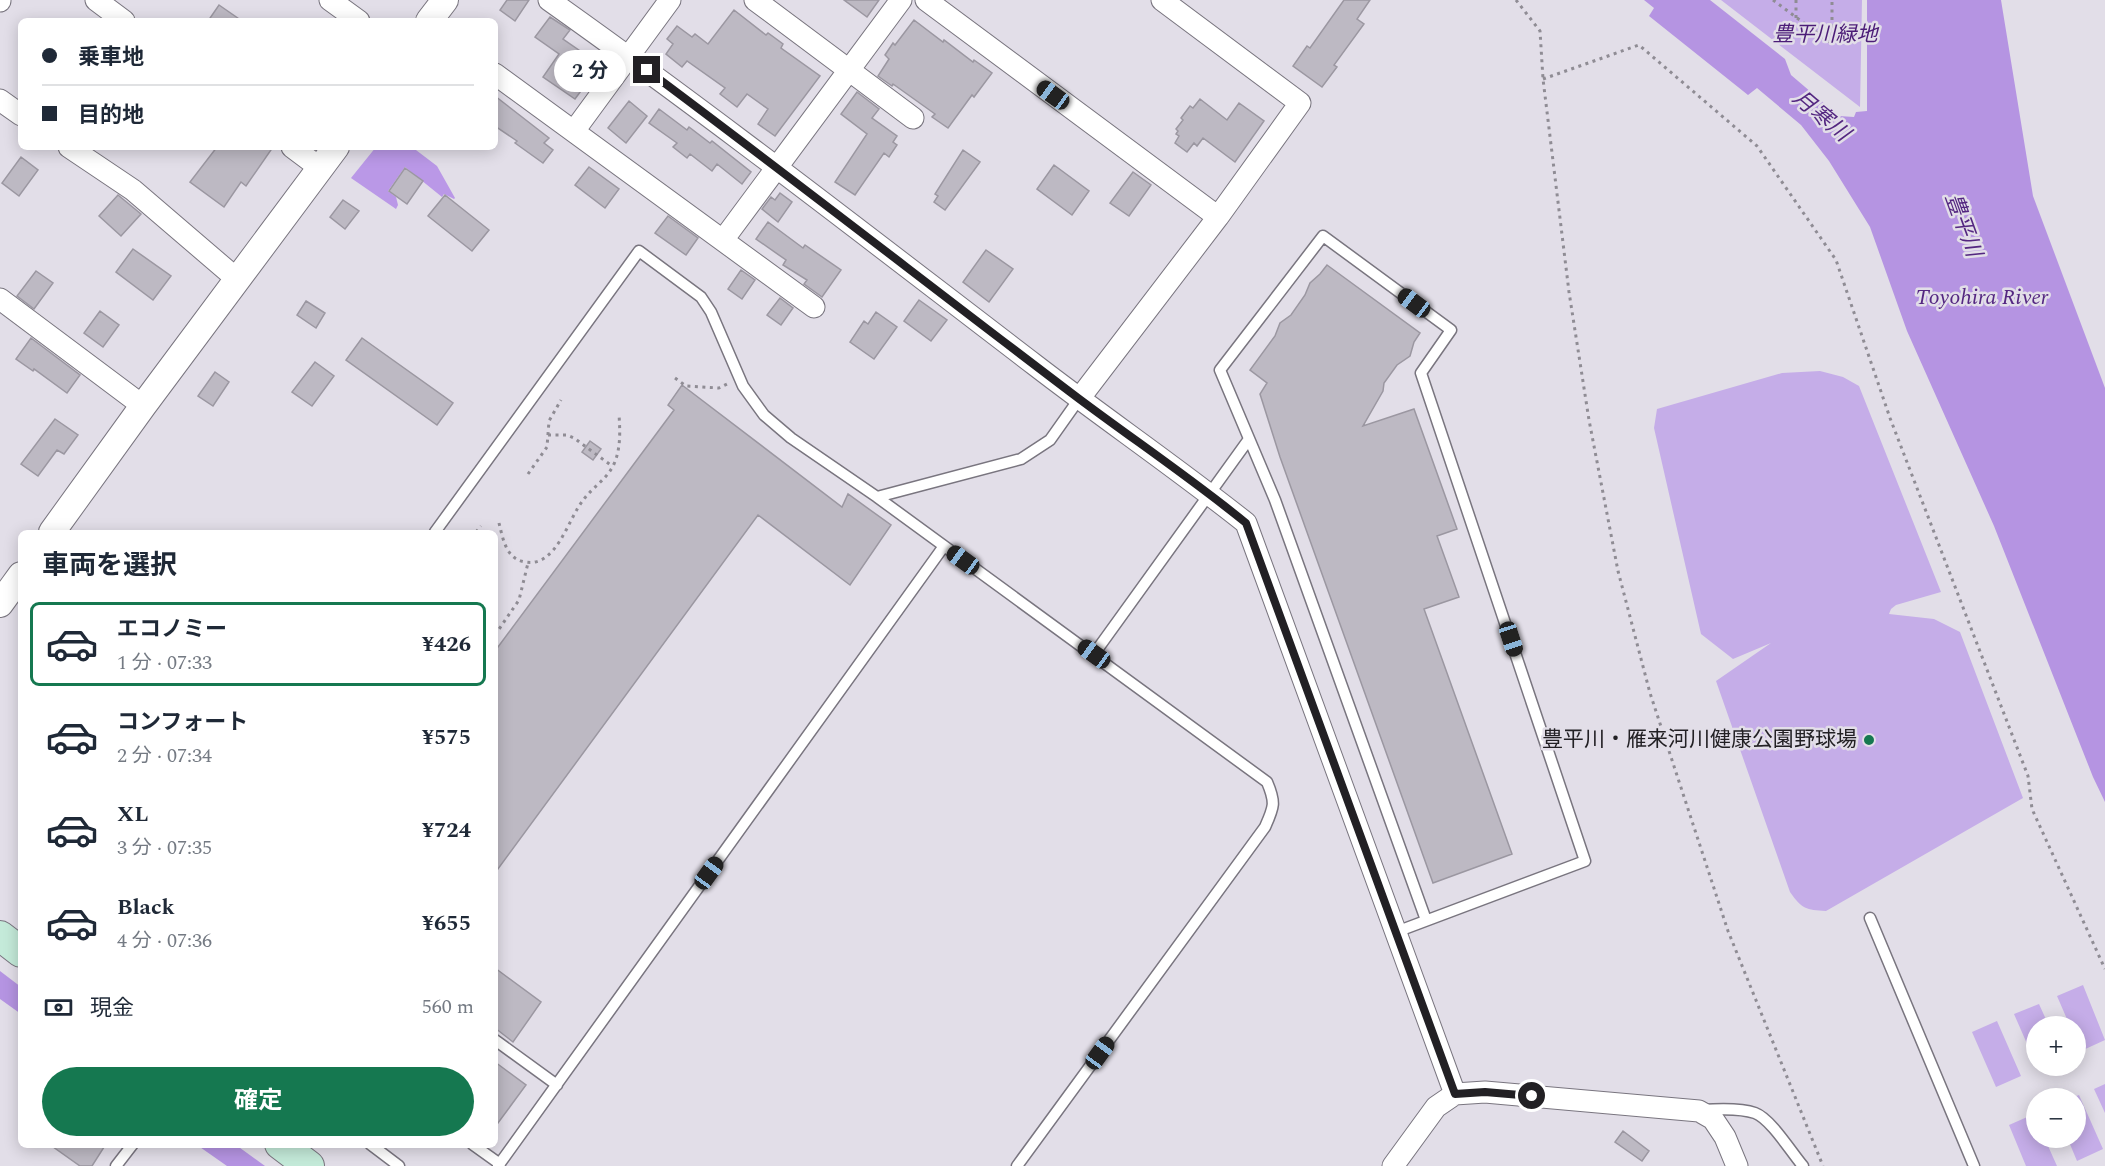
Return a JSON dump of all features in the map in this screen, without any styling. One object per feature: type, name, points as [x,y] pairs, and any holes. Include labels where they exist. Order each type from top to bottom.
[{"type":"main road","points":[[0,936],[18,950]]},
{"type":"main road","points":[[285,1148],[309,1166]]},
{"type":"street","points":[[96,0],[120,18]]},
{"type":"street","points":[[330,0],[355,18]]},
{"type":"street","points":[[431,18],[445,0]]},
{"type":"street","points":[[549,0],[777,167],[1079,399],[1246,523],[1455,1094]]},
{"type":"street","points":[[574,130],[670,0]]},
{"type":"street","points":[[755,0],[913,118]]},
{"type":"street","points":[[723,240],[901,0]]},
{"type":"street","points":[[926,0],[1218,217]]},
{"type":"street","points":[[1079,399],[1218,217],[1300,103],[1162,0]]},
{"type":"street","points":[[498,76],[814,306]]},
{"type":"street","points":[[0,100],[18,112]]},
{"type":"street","points":[[73,150],[133,190],[238,280]]},
{"type":"street","points":[[296,150],[320,168]]},
{"type":"street","points":[[53,530],[334,150]]},
{"type":"street","points":[[0,299],[143,406]]},
{"type":"street","points":[[0,604],[18,579]]},
{"type":"street","points":[[1393,1166],[1436,1107],[1455,1094],[1485,1092],[1696,1111],[1713,1119],[1725,1137],[1737,1166]]},
{"type":"lane","points":[[1396,932],[1585,861],[1421,373],[1451,330],[1323,236],[1220,370],[1275,500],[1426,920]]},
{"type":"lane","points":[[436,530],[639,251],[701,297],[711,312],[740,378],[764,415],[791,438],[877,497],[1267,782],[1274,798],[1274,808],[1265,827],[1017,1166]]},
{"type":"lane","points":[[877,497],[1021,459],[1050,440],[1079,399]]},
{"type":"lane","points":[[1094,654],[1249,439]]},
{"type":"lane","points":[[477,1148],[499,1165],[944,546]]},
{"type":"lane","points":[[1870,918],[1974,1166]]},
{"type":"lane","points":[[498,1042],[557,1085]]},
{"type":"lane","points":[[1696,1111],[1721,1109],[1755,1113],[1768,1123],[1803,1166]]},
{"type":"lane","points":[[116,1166],[130,1148]]},
{"type":"lane","points":[[375,1148],[399,1166]]},
{"type":"path","points":[[1516,0],[1540,31],[1543,79],[1569,292],[1589,420],[1618,571],[1650,693],[1728,931],[1823,1166]]},
{"type":"path","points":[[1773,0],[1832,44],[1832,0]]},
{"type":"path","points":[[1780,0],[1780,5]]},
{"type":"path","points":[[1796,0],[1796,18]]},
{"type":"path","points":[[1543,79],[1639,45],[1757,146],[1836,260],[1890,418],[2028,776],[2032,809],[2105,969]]},
{"type":"path","points":[[675,378],[686,386],[719,388],[740,378]]},
{"type":"path","points":[[528,474],[547,447],[549,421],[561,400]]},
{"type":"path","points":[[498,523],[506,548],[512,556],[521,562],[528,563],[543,560],[564,535],[584,498],[605,478],[612,466],[618,448],[619,414]]},
{"type":"path","points":[[548,435],[567,435],[574,438],[612,466]]},
{"type":"path","points":[[478,530],[481,526]]},
{"type":"path","points":[[498,631],[519,600],[528,563]]},
{"type":"green space","name":"豊平川緑地","points":[[1721,0],[1862,0],[1860,107]]},
{"type":"green space","points":[[1820,371],[1843,377],[1859,386],[1941,592],[1896,605],[1889,614],[1934,619],[1960,632],[2023,798],[1826,911],[1805,908],[1790,892],[1716,681],[1771,643],[1733,659],[1701,634],[1654,428],[1657,409],[1782,373]]},
{"type":"green space","points":[[2083,985],[2105,1040],[2086,1049],[2086,1016],[2066,1016],[2057,996]]},
{"type":"green space","points":[[2039,1004],[2044,1016],[2026,1016],[2026,1042],[2014,1014]]},
{"type":"green space","points":[[1997,1021],[2021,1076],[1996,1087],[1972,1032]]},
{"type":"green space","points":[[2105,1084],[2105,1113],[2094,1089]]},
{"type":"green space","points":[[2086,1111],[2103,1149],[2077,1161],[2072,1148],[2086,1148]]},
{"type":"green space","points":[[2026,1118],[2026,1148],[2049,1148],[2057,1166],[2026,1166],[2009,1125]]},
{"type":"shaded area","points":[[374,150],[416,150],[437,166],[455,198],[444,194],[442,197],[405,167],[388,191],[396,197],[398,205],[396,209],[351,178]]},
{"type":"water","name":"Toyohira River","points":[[1644,0],[1710,0],[1785,59],[1791,75],[1839,116],[1854,117],[1856,112],[1867,111],[1867,0],[2001,0],[2033,196],[2105,388],[2105,802],[2093,777],[1994,526],[1907,331],[1870,227],[1829,161],[1801,125],[1757,88],[1748,95],[1649,16],[1654,8]]},
{"type":"water","points":[[0,971],[18,985],[18,1012],[0,999]]},
{"type":"water","points":[[201,1148],[240,1148],[265,1166],[227,1166]]},
{"type":"building","points":[[507,0],[529,0],[515,21],[500,10]]},
{"type":"building","points":[[844,0],[879,0],[867,17]]},
{"type":"building","points":[[1344,0],[1370,0],[1357,19],[1364,24],[1334,65],[1337,67],[1322,87],[1293,66],[1307,46],[1310,48]]},
{"type":"building","points":[[219,5],[238,18],[210,18]]},
{"type":"building","points":[[734,10],[766,35],[768,33],[783,44],[781,48],[820,76],[775,136],[758,124],[768,109],[747,94],[737,107],[720,94],[725,88],[687,61],[682,67],[666,54],[673,44],[667,39],[677,26],[692,37],[695,34],[708,44]]},
{"type":"building","points":[[550,17],[570,30],[563,39],[589,57],[592,52],[608,63],[593,83],[589,80],[575,99],[543,77],[559,54],[535,37]]},
{"type":"building","points":[[914,20],[943,42],[944,40],[992,73],[974,97],[972,95],[948,128],[932,117],[935,114],[878,76],[889,59],[885,55]]},
{"type":"building","points":[[857,92],[879,109],[872,118],[897,136],[893,142],[897,145],[889,157],[884,153],[855,195],[835,182],[867,134],[841,114]]},
{"type":"building","points":[[498,98],[549,138],[544,143],[553,150],[543,163],[515,143],[517,141],[498,128]]},
{"type":"building","points":[[1200,99],[1227,120],[1239,103],[1264,121],[1235,162],[1203,138],[1197,146],[1194,143],[1187,152],[1175,143],[1179,136],[1176,134],[1178,131],[1176,129],[1183,120],[1181,118],[1190,106],[1193,108]]},
{"type":"building","points":[[629,101],[647,116],[626,143],[608,128]]},
{"type":"building","points":[[659,109],[687,130],[689,127],[710,143],[712,141],[751,172],[742,184],[717,164],[712,171],[690,154],[687,158],[673,147],[677,143],[649,123]]},
{"type":"building","points":[[215,150],[271,150],[246,186],[241,182],[224,207],[190,182]]},
{"type":"building","points":[[963,150],[980,162],[945,210],[934,202],[938,196],[935,194]]},
{"type":"building","points":[[21,157],[38,170],[19,196],[2,183]]},
{"type":"building","points":[[1054,165],[1089,191],[1072,215],[1037,189]]},
{"type":"building","points":[[589,167],[619,189],[605,208],[575,185]]},
{"type":"building","points":[[405,168],[423,181],[407,204],[389,191]]},
{"type":"building","points":[[1133,172],[1151,185],[1129,216],[1110,203]]},
{"type":"building","points":[[780,193],[792,202],[778,222],[762,209],[771,197],[775,200]]},
{"type":"building","points":[[118,195],[141,214],[121,236],[99,216]]},
{"type":"building","points":[[445,195],[489,230],[472,251],[428,216]]},
{"type":"building","points":[[343,200],[359,211],[345,229],[330,217]]},
{"type":"building","points":[[668,216],[698,238],[686,255],[655,233]]},
{"type":"building","points":[[768,222],[803,248],[805,245],[841,270],[822,297],[804,284],[807,280],[783,265],[786,260],[756,239]]},
{"type":"building","points":[[133,249],[171,276],[153,300],[116,272]]},
{"type":"building","points":[[986,250],[1013,269],[989,302],[963,282]]},
{"type":"building","points":[[1327,265],[1420,333],[1414,342],[1410,356],[1397,365],[1384,383],[1383,391],[1363,426],[1414,409],[1457,529],[1437,536],[1459,597],[1424,609],[1512,854],[1433,883],[1280,457],[1260,394],[1267,383],[1250,370],[1275,336],[1280,323],[1291,315],[1305,295],[1310,283]]},
{"type":"building","points":[[741,270],[755,280],[742,299],[728,289]]},
{"type":"building","points":[[36,271],[53,283],[34,309],[17,296]]},
{"type":"building","points":[[780,298],[793,308],[781,325],[767,315]]},
{"type":"building","points":[[919,300],[947,320],[931,341],[904,321]]},
{"type":"building","points":[[306,301],[325,313],[316,328],[297,315]]},
{"type":"building","points":[[100,311],[119,325],[103,347],[84,333]]},
{"type":"building","points":[[876,312],[897,327],[874,359],[850,342],[864,321],[868,324]]},
{"type":"building","points":[[31,338],[80,375],[67,393],[16,359]]},
{"type":"building","points":[[362,338],[453,403],[437,425],[346,360]]},
{"type":"building","points":[[315,362],[334,376],[312,406],[292,392]]},
{"type":"building","points":[[215,372],[229,382],[213,406],[198,396]]},
{"type":"building","points":[[682,385],[842,507],[848,494],[891,525],[850,585],[758,515],[498,869],[498,647],[674,410],[668,405]]},
{"type":"building","points":[[55,419],[78,435],[64,454],[57,450],[38,476],[21,464]]},
{"type":"building","points":[[590,441],[601,449],[593,460],[582,452]]},
{"type":"building","points":[[498,970],[541,1002],[513,1042],[498,1030]]},
{"type":"building","points":[[498,1064],[526,1085],[498,1123]]},
{"type":"building","points":[[1623,1131],[1649,1151],[1642,1161],[1615,1142]]},
{"type":"building","points":[[55,1148],[103,1148],[92,1166],[80,1166]]},
{"type":"place","name":"豊平川・雁来河川健康公園野球場","points":[[1869,740]]},
{"type":"route","points":[[647,70],[1079,399],[1246,523],[1455,1094],[1485,1092],[1532,1096]]},
{"type":"water label","name":"月寒川","points":[[1821,116]]},
{"type":"water label","name":"豊平川","points":[[1963,225]]}]
